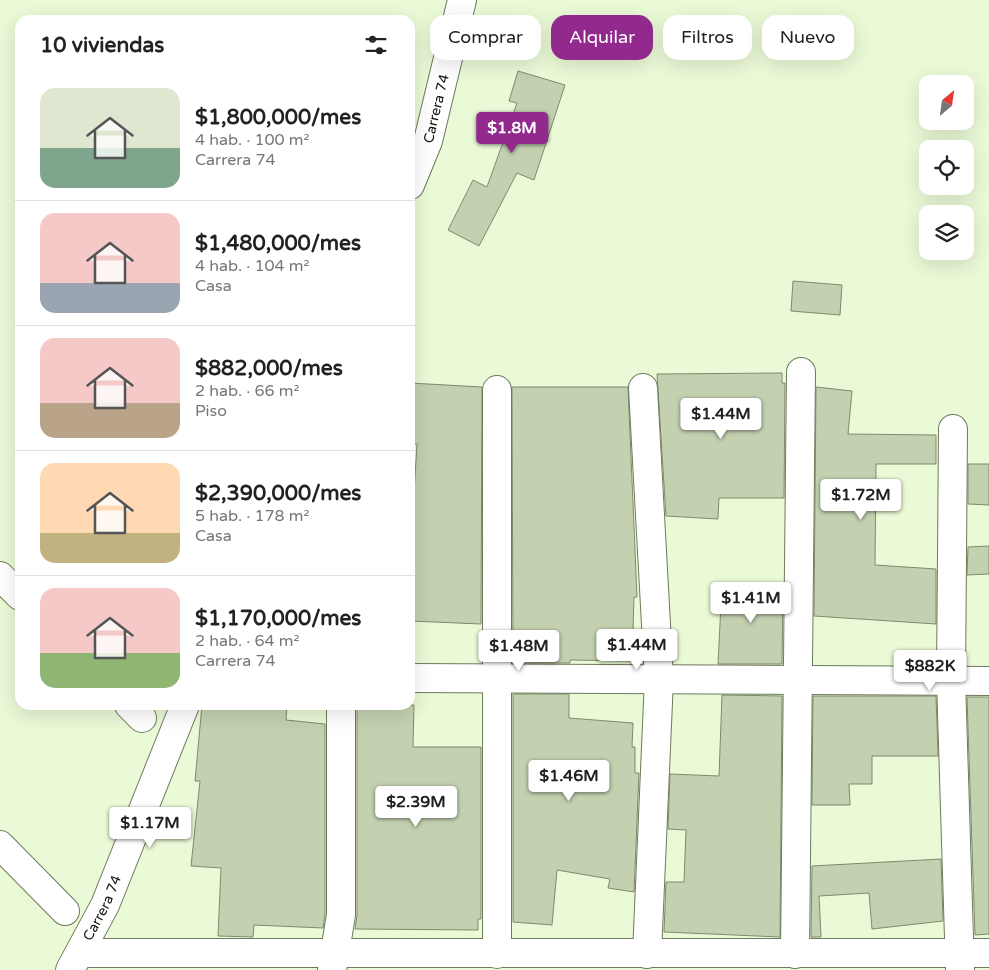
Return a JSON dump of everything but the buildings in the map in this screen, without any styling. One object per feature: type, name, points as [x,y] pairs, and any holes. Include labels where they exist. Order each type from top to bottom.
[{"type":"street","name":"Carrera 74","points":[[415,173],[428,141],[462,0]]},
{"type":"street","points":[[795,954],[801,372]]},
{"type":"street","points":[[631,959],[659,679],[643,388]]},
{"type":"street","points":[[497,390],[497,954]]},
{"type":"street","points":[[953,429],[951,680],[960,962]]},
{"type":"street","points":[[0,576],[15,591]]},
{"type":"street","points":[[415,678],[989,681]]},
{"type":"street","name":"Carrera 74","points":[[75,962],[105,905],[183,710]]},
{"type":"street","points":[[334,962],[341,915],[341,710]]},
{"type":"street","points":[[0,845],[65,911]]},
{"type":"street","points":[[75,962],[334,962],[497,954],[631,959],[795,954],[824,962],[960,962],[989,953]]}]
